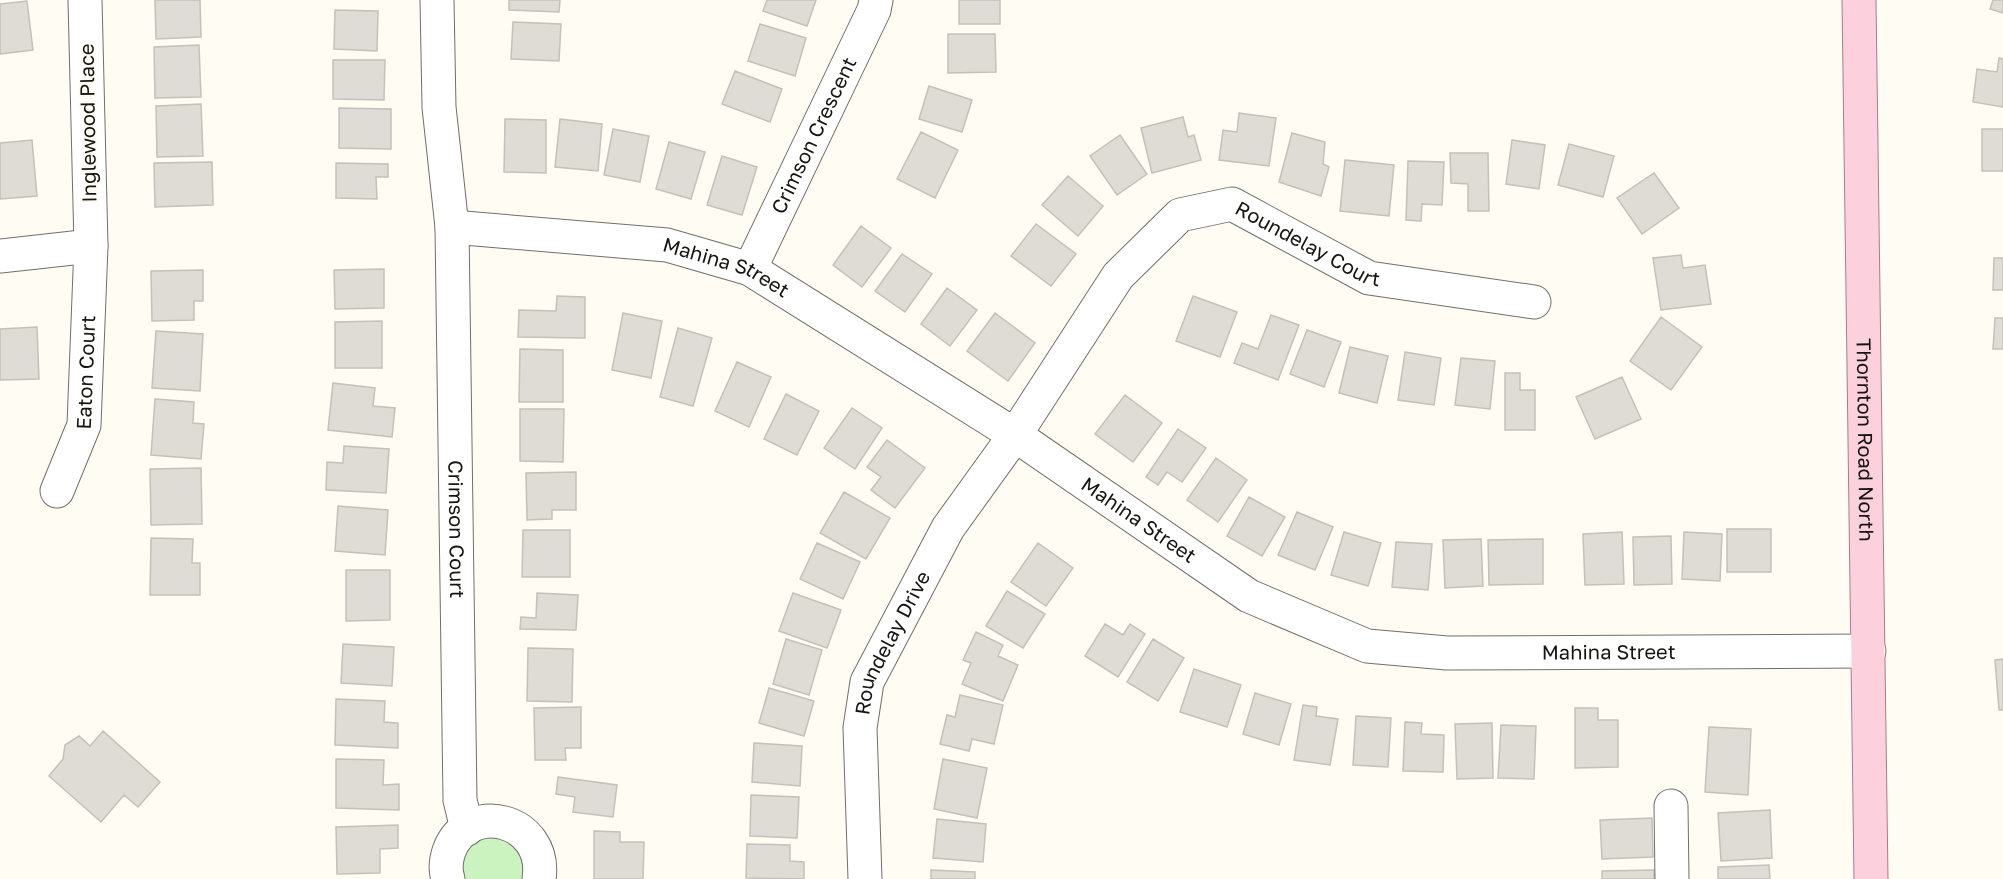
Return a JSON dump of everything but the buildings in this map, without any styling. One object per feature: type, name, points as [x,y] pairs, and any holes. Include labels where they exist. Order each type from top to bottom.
[{"type":"main road","name":"Thornton Road North","points":[[1859,0],[1871,879]]},
{"type":"street","name":"Inglewood Place","points":[[85,0],[91,246]]},
{"type":"street","points":[[437,0],[439,107],[452,227]]},
{"type":"street","name":"Crimson Crescent","points":[[750,269],[874,10],[876,0]]},
{"type":"street","name":"Roundelay Court","points":[[1016,435],[1118,276],[1179,215],[1232,204],[1370,278],[1534,302]]},
{"type":"street","name":"Mahina Street","points":[[452,227],[667,245],[750,269],[1016,435],[1249,596],[1367,646],[1447,653],[1869,651]]},
{"type":"street","name":"Crimson Court","points":[[452,227],[460,801],[467,829]]},
{"type":"street","points":[[0,256],[91,246]]},
{"type":"street","name":"Eaton Court","points":[[57,491],[84,425],[91,246]]},
{"type":"street","name":"Roundelay Drive","points":[[865,879],[860,728],[867,682],[948,528],[1016,435]]},
{"type":"street","points":[[1671,806],[1672,879]]},
{"type":"street","points":[[448,879],[447,859],[452,845],[467,829],[489,821],[504,822],[518,828],[530,838],[538,852],[539,879]]},
{"type":"green space","points":[[499,835],[525,855],[525,879],[462,879],[463,855],[477,838]]}]
